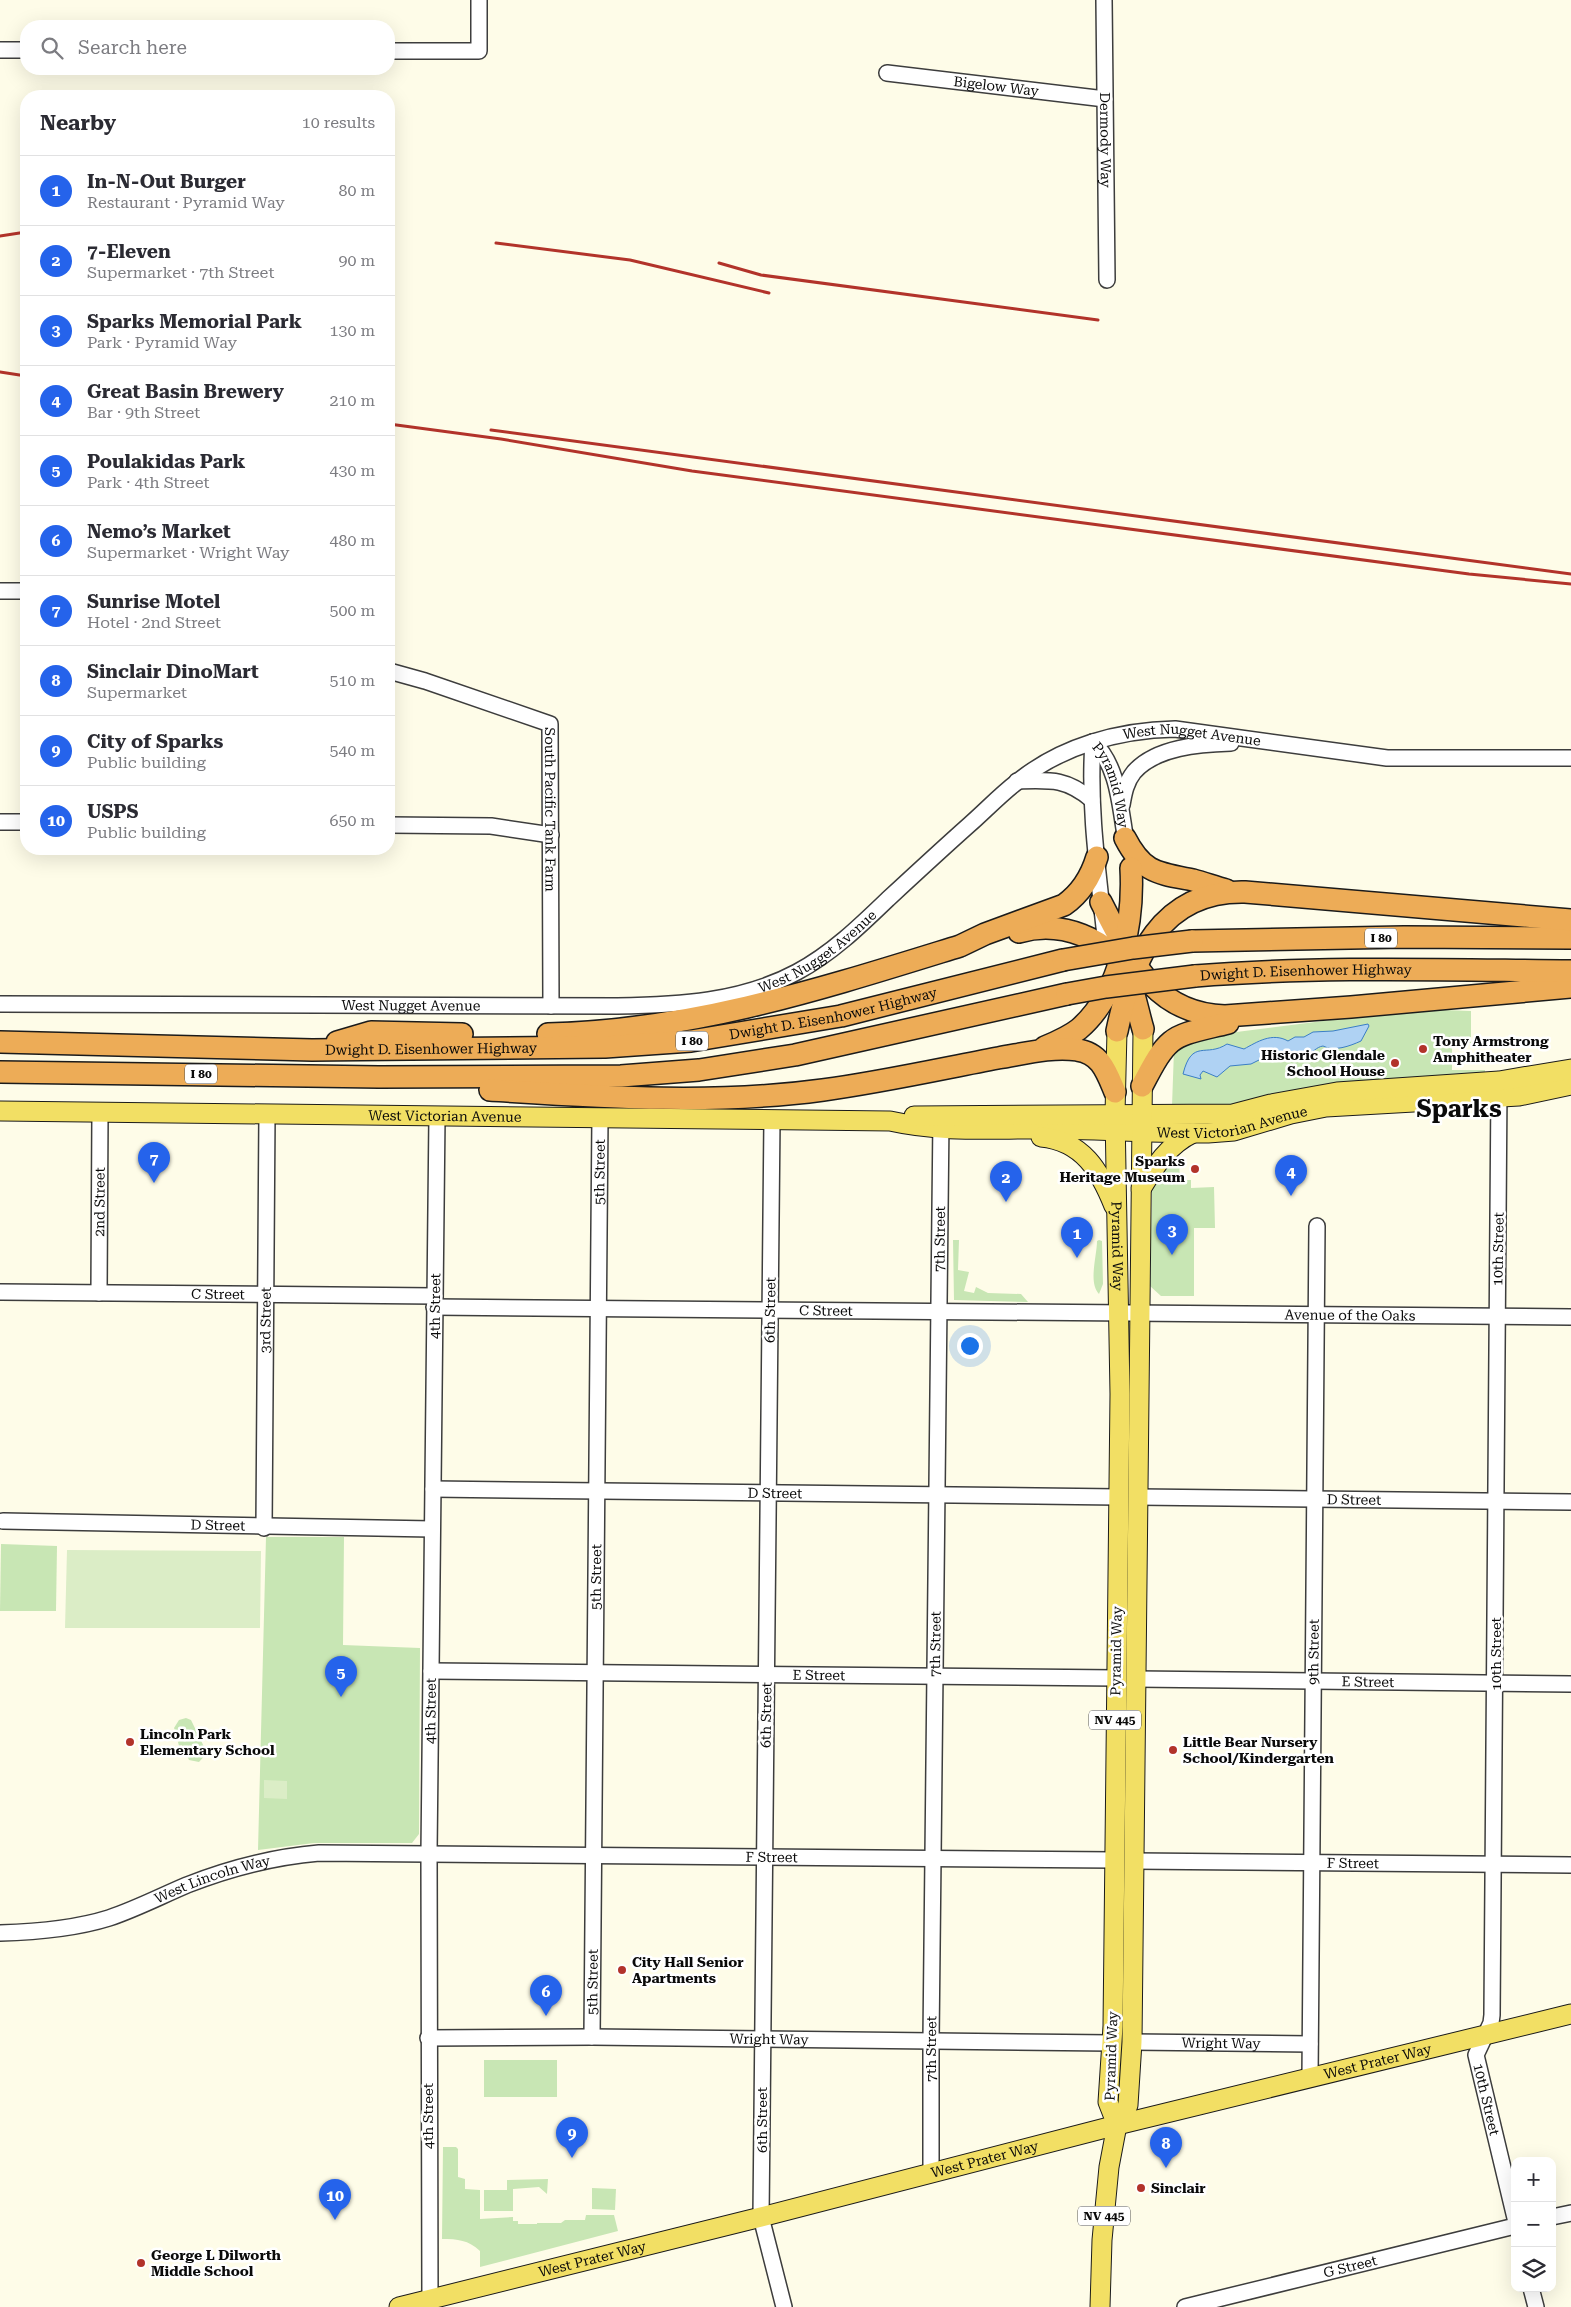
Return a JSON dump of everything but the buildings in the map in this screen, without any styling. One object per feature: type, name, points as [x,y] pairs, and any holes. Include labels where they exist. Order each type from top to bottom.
[{"type":"highway","points":[[1125,838],[1141,863],[1154,872],[1231,892],[1571,920]]},
{"type":"highway","points":[[960,946],[985,934],[1064,905],[1073,899],[1086,882],[1097,857]]},
{"type":"highway","points":[[1117,1031],[1132,906],[1131,868]]},
{"type":"highway","points":[[1036,1052],[1078,1030],[1096,1010],[1126,965],[1156,931],[1183,906],[1201,897],[1231,892]]},
{"type":"highway","points":[[1101,902],[1126,965],[1142,1029]]},
{"type":"highway","points":[[312,1050],[370,1032],[557,1033],[632,1028],[686,1020],[733,1012],[794,996],[960,946],[987,942],[1026,930],[1048,928],[1080,934],[1126,965],[1163,995],[1196,1012],[1225,1016],[1571,987]]},
{"type":"highway","name":"Dwight D. Eisenhower Highway","points":[[0,1042],[312,1050],[605,1047],[691,1041],[841,1016],[1062,960],[1133,948],[1192,942],[1404,937],[1571,938]]},
{"type":"highway","name":"Dwight D. Eisenhower Highway","points":[[0,1073],[379,1077],[622,1076],[699,1070],[795,1056],[1067,994],[1106,987],[1195,976],[1257,971],[1312,970],[1571,971]]},
{"type":"highway","points":[[1142,1086],[1157,1057],[1173,1039],[1194,1030],[1269,1013]]},
{"type":"highway","points":[[379,1077],[443,1087],[641,1098],[718,1099],[793,1094],[858,1085],[1036,1052],[1071,1049],[1090,1054],[1101,1062],[1115,1092]]},
{"type":"main road","name":"Pyramid Way","points":[[1117,2125],[1108,2102],[1111,2043],[1118,1497],[1130,1313],[1141,1189],[1142,1029]]},
{"type":"main road","name":"Pyramid Way","points":[[1100,2307],[1102,2240],[1109,2167],[1117,2125],[1128,2105],[1132,2042],[1138,1497],[1130,1313],[1118,1216],[1115,1092],[1117,1031]]},
{"type":"main road","name":"West Victorian Avenue","points":[[1142,1123],[1193,1133],[1234,1131],[1291,1114],[1333,1106],[1499,1089],[1571,1069]]},
{"type":"main road","name":"West Victorian Avenue","points":[[941,1122],[1142,1123],[1233,1114],[1271,1104],[1337,1092],[1499,1089],[1519,1096],[1571,1084]]},
{"type":"main road","name":"West Victorian Avenue","points":[[0,1111],[890,1121],[914,1116],[989,1131],[1116,1123]]},
{"type":"main road","points":[[989,1131],[1050,1138],[1074,1147],[1088,1158],[1099,1172],[1118,1216]]},
{"type":"main road","points":[[1141,1189],[1168,1151],[1182,1138],[1193,1133]]},
{"type":"main road","name":"West Prater Way","points":[[399,2307],[429,2303],[1117,2125],[1571,2014]]},
{"type":"street","points":[[395,51],[479,51],[479,0]]},
{"type":"street","name":"Dermody Way","points":[[1104,0],[1107,280]]},
{"type":"street","points":[[0,50],[20,50]]},
{"type":"street","name":"Bigelow Way","points":[[887,73],[1105,99]]},
{"type":"street","points":[[0,591],[20,591]]},
{"type":"street","name":"South Pacific Tank Farm","points":[[395,673],[425,681],[550,724],[551,1006]]},
{"type":"street","name":"West Nugget Avenue","points":[[0,1004],[678,1005],[738,994],[784,978],[812,964],[843,941],[1017,781],[1055,758],[1092,742],[1146,730],[1175,729],[1387,758],[1571,758]]},
{"type":"street","name":"Pyramid Way","points":[[1092,742],[1092,800],[1101,902]]},
{"type":"street","name":"Pyramid Way","points":[[1092,742],[1103,751],[1108,760],[1122,809],[1131,868]]},
{"type":"street","points":[[1122,809],[1125,789],[1134,772],[1149,760],[1204,744],[1268,742]]},
{"type":"street","points":[[1017,781],[1061,781],[1073,785],[1092,800]]},
{"type":"street","points":[[0,822],[20,822]]},
{"type":"street","points":[[395,825],[491,826],[550,835]]},
{"type":"street","name":"10th Street","points":[[1499,1089],[1492,2015],[1476,2055],[1511,2202]]},
{"type":"street","name":"2nd Street","points":[[99,1293],[100,1112]]},
{"type":"street","name":"3rd Street","points":[[264,1528],[267,1113]]},
{"type":"street","name":"4th Street","points":[[429,2303],[429,1853],[437,1116]]},
{"type":"street","name":"5th Street","points":[[592,2037],[600,1118]]},
{"type":"street","name":"6th Street","points":[[772,1119],[761,2217],[784,2307]]},
{"type":"street","name":"7th Street","points":[[931,2174],[934,1676],[941,1122]]},
{"type":"street","name":"9th Street","points":[[1310,2078],[1316,1226]]},
{"type":"street","name":"C Street","points":[[0,1292],[266,1295],[599,1308],[1130,1313]]},
{"type":"street","name":"Avenue of the Oaks","points":[[1130,1313],[1571,1317]]},
{"type":"street","name":"D Street","points":[[432,1489],[1118,1497]]},
{"type":"street","name":"D Street","points":[[1138,1497],[1571,1502]]},
{"type":"street","name":"D Street","points":[[3,1521],[264,1528],[432,1529]]},
{"type":"street","name":"E Street","points":[[431,1671],[1116,1678]]},
{"type":"street","name":"E Street","points":[[1136,1679],[1571,1684]]},
{"type":"street","name":"West Lincoln Way","points":[[0,1933],[56,1929],[94,1922],[122,1914],[226,1871],[285,1857],[319,1852],[429,1853]]},
{"type":"street","name":"F Street","points":[[429,1853],[1114,1860]]},
{"type":"street","name":"F Street","points":[[1134,1861],[1571,1865]]},
{"type":"street","name":"Wright Way","points":[[428,2038],[592,2037],[1111,2043]]},
{"type":"street","name":"Wright Way","points":[[1132,2042],[1310,2044]]},
{"type":"street","points":[[1556,2216],[1571,2212]]},
{"type":"street","name":"G Street","points":[[1185,2307],[1511,2227]]},
{"type":"street","points":[[1532,2292],[1536,2307]]},
{"type":"green space","points":[[1417,1009],[1471,1011],[1471,1043],[1452,1043],[1452,1070],[1485,1070],[1485,1073],[1238,1105],[1172,1106],[1174,1050],[1197,1037]]},
{"type":"green space","points":[[1165,1162],[1179,1162],[1180,1180],[1191,1180],[1191,1188],[1214,1187],[1215,1228],[1194,1228],[1194,1296],[1161,1296],[1150,1286],[1152,1192],[1153,1185]]},
{"type":"green space","points":[[953,1240],[959,1240],[958,1270],[969,1272],[964,1291],[974,1293],[976,1287],[988,1293],[1021,1294],[1028,1302],[954,1300]]},
{"type":"green space","points":[[1097,1241],[1102,1241],[1103,1284],[1099,1294],[1094,1283],[1094,1269]]},
{"type":"green space","points":[[266,1537],[344,1537],[343,1645],[420,1648],[419,1834],[412,1843],[314,1843],[258,1850]]},
{"type":"green space","points":[[1,1544],[57,1546],[56,1611],[0,1611]]},
{"type":"green space","points":[[67,1550],[261,1551],[260,1628],[65,1628]]},
{"type":"green space","points":[[186,1718],[191,1720],[207,1753],[199,1762],[189,1760],[182,1745],[179,1746],[178,1742],[180,1741],[174,1728],[179,1720]]},
{"type":"green space","points":[[264,1780],[287,1781],[287,1799],[264,1798]]},
{"type":"green space","points":[[484,2060],[557,2060],[557,2097],[484,2097]]},
{"type":"green space","points":[[443,2147],[456,2147],[458,2149],[458,2177],[465,2179],[465,2189],[480,2190],[480,2219],[513,2217],[513,2221],[518,2221],[518,2224],[537,2224],[561,2223],[565,2220],[585,2220],[586,2215],[614,2215],[618,2231],[480,2267],[480,2251],[476,2247],[462,2241],[442,2239]]},
{"type":"green space","points":[[548,2179],[547,2194],[539,2187],[513,2189],[513,2211],[484,2211],[484,2190],[507,2190],[507,2180]]},
{"type":"green space","points":[[592,2188],[616,2189],[615,2210],[592,2209]]},
{"type":"water","points":[[1368,1024],[1369,1026],[1361,1041],[1347,1046],[1327,1048],[1323,1046],[1301,1056],[1267,1050],[1261,1059],[1251,1064],[1230,1066],[1217,1077],[1203,1071],[1200,1075],[1201,1079],[1183,1074],[1187,1063],[1195,1052],[1213,1050],[1227,1044],[1244,1049],[1265,1039],[1276,1037],[1288,1041],[1295,1037],[1304,1037],[1313,1032],[1333,1031]]},
{"type":"railway","points":[[0,236],[20,233]]},
{"type":"railway","points":[[496,243],[630,260],[769,293]]},
{"type":"railway","points":[[719,263],[761,275],[1098,320]]},
{"type":"railway","points":[[0,372],[20,375]]},
{"type":"railway","points":[[395,425],[501,439],[692,471],[1469,574],[1571,584]]},
{"type":"railway","points":[[491,430],[1571,574]]},
{"type":"place","name":"Tony Armstrong Amphitheater","points":[[1423,1049]]},
{"type":"place","name":"Historic Glendale School House","points":[[1395,1063]]},
{"type":"place","name":"Sparks Heritage Museum","points":[[1195,1169]]},
{"type":"place","name":"Sunrise Motel","points":[[154,1183]]},
{"type":"place","name":"Great Basin Brewery","points":[[1291,1196]]},
{"type":"place","name":"7-Eleven","points":[[1006,1202]]},
{"type":"place","name":"Sparks Memorial Park","points":[[1172,1255]]},
{"type":"place","name":"In-N-Out Burger","points":[[1077,1258]]},
{"type":"place","name":"Poulakidas Park","points":[[341,1697]]},
{"type":"place","name":"Lincoln Park Elementary School","points":[[130,1742]]},
{"type":"place","name":"Little Bear Nursery School/Kindergarten","points":[[1173,1750]]},
{"type":"place","name":"City Hall Senior Apartments","points":[[622,1970]]},
{"type":"place","name":"Nemo’s Market","points":[[546,2016]]},
{"type":"place","name":"City of Sparks","points":[[572,2158]]},
{"type":"place","name":"Sinclair DinoMart","points":[[1166,2168]]},
{"type":"place","name":"Sinclair","points":[[1141,2188]]},
{"type":"place","name":"USPS","points":[[335,2220]]},
{"type":"place","name":"George L Dilworth Middle School","points":[[141,2263]]},
{"type":"district","name":"Sparks","points":[[1459,1109]]}]
